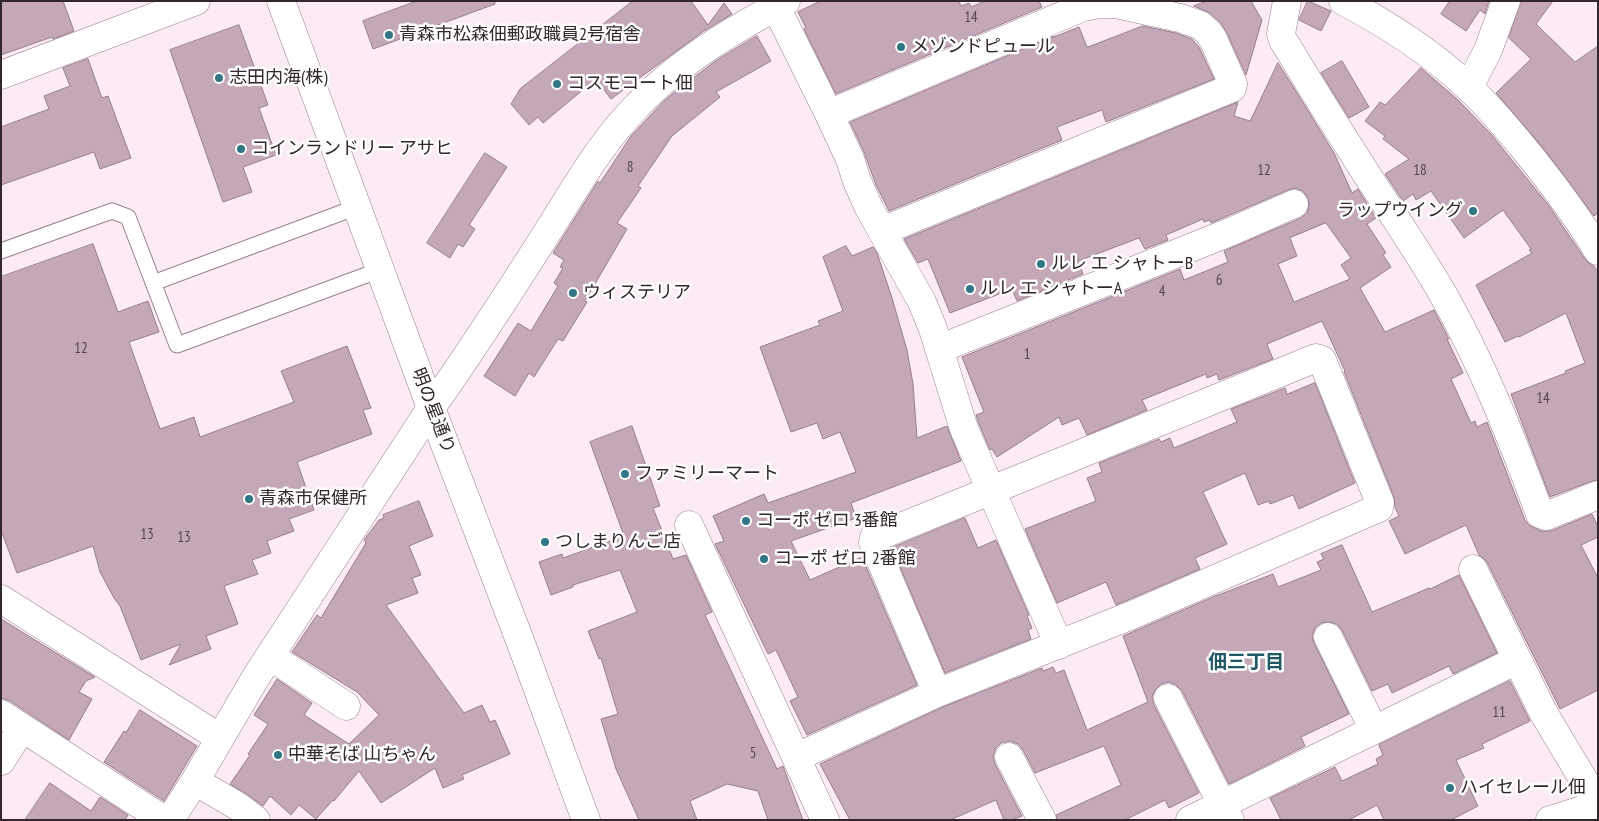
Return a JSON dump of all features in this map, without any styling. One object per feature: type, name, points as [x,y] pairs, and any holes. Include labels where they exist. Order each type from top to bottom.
[{"type":"street","points":[[1,75],[196,1]]},
{"type":"street","name":"明の星通り","points":[[281,1],[586,820]]},
{"type":"street","points":[[1287,1],[1281,34],[1283,40],[1444,296],[1504,419],[1540,514],[1546,516],[1598,495]]},
{"type":"street","points":[[1343,1],[1406,39],[1469,87],[1501,121],[1535,162],[1598,250]]},
{"type":"street","points":[[1469,87],[1488,50],[1506,1]]},
{"type":"street","points":[[170,820],[196,781],[270,656],[431,408],[459,369],[590,164],[637,105],[657,86],[744,25],[781,4],[850,159],[857,181],[882,231],[922,302],[962,422],[1059,645]]},
{"type":"street","points":[[829,114],[1083,7],[1116,4],[1180,18],[1200,25],[1213,39],[1233,84],[1232,88],[882,231]]},
{"type":"street","points":[[939,349],[1230,232],[1294,204]]},
{"type":"street","points":[[797,757],[937,693],[1132,615],[1379,508],[1380,504],[1322,360],[1316,358],[874,538],[873,542],[937,693]]},
{"type":"street","points":[[688,525],[825,820]]},
{"type":"street","points":[[1473,569],[1543,712],[1598,806],[1550,820]]},
{"type":"street","points":[[1,599],[220,738]]},
{"type":"street","points":[[1328,637],[1374,730]]},
{"type":"street","points":[[270,656],[346,706]]},
{"type":"street","points":[[1190,820],[1226,812],[1374,730],[1517,660]]},
{"type":"street","points":[[1168,698],[1226,812]]},
{"type":"street","points":[[1,761],[12,721],[164,820]]},
{"type":"street","points":[[1009,758],[1042,820]]},
{"type":"street","points":[[196,781],[239,807],[256,820]]},
{"type":"lane","points":[[153,283],[357,208]]},
{"type":"lane","points":[[1,251],[112,211],[128,217],[177,346],[380,270]]},
{"type":"building","points":[[1,1],[63,1],[74,31],[1,55]]},
{"type":"building","name":"青森市松森佃郵政職員2号宿舎","points":[[417,1],[495,1],[495,4],[373,49],[363,21]]},
{"type":"building","points":[[633,1],[691,1],[708,25],[724,3],[732,14],[705,30],[611,99],[596,79],[543,123],[538,117],[529,125],[511,104],[520,89]]},
{"type":"building","points":[[821,1],[959,1],[961,6],[969,3],[971,7],[985,1],[1039,1],[1042,7],[836,94],[804,29],[806,28],[798,12]]},
{"type":"building","points":[[1207,1],[1251,1],[1262,20],[1246,75],[1221,23],[1210,13],[1194,6]]},
{"type":"building","points":[[1308,1],[1331,11],[1321,31],[1299,20]]},
{"type":"building","points":[[1450,1],[1489,1],[1485,14],[1480,10],[1466,31],[1441,14]]},
{"type":"building","points":[[1521,1],[1553,1],[1536,24],[1575,62],[1598,46],[1598,213],[1594,216],[1544,149],[1496,93],[1531,59],[1509,38]]},
{"type":"building","name":"志田内海(株)","points":[[239,25],[268,105],[259,108],[276,155],[243,167],[252,192],[223,202],[170,50]]},
{"type":"building","points":[[1143,26],[1176,33],[1192,39],[1199,47],[1214,79],[1106,122],[1102,110],[1057,127],[1062,140],[889,211],[850,122],[1079,27],[1087,47]]},
{"type":"building","points":[[757,36],[771,61],[716,92],[720,97],[672,136],[638,186],[641,188],[617,223],[627,229],[563,341],[558,339],[534,377],[529,373],[515,396],[484,376],[518,323],[531,331],[558,286],[554,283],[563,268],[560,267],[564,260],[553,253],[598,181],[600,183],[631,136],[664,101],[681,87],[717,60]]},
{"type":"building","points":[[88,59],[102,98],[108,96],[131,158],[100,169],[94,152],[1,185],[1,127],[49,109],[44,96],[70,86],[63,68]]},
{"type":"building","points":[[1342,61],[1369,107],[1349,118],[1321,73]]},
{"type":"building","points":[[1278,63],[1334,153],[1352,193],[1358,189],[1376,218],[1367,224],[1386,253],[1383,255],[1391,267],[1360,288],[1385,332],[1434,310],[1463,373],[1451,379],[1471,423],[1475,421],[1477,427],[1487,422],[1525,520],[1529,525],[1541,531],[1551,531],[1592,514],[1598,527],[1598,537],[1581,545],[1598,578],[1598,690],[1560,709],[1487,562],[1479,555],[1466,525],[1405,554],[1389,521],[1399,516],[1395,507],[1394,497],[1345,371],[1322,321],[1267,344],[1273,359],[1219,380],[1217,374],[1207,378],[1206,374],[1142,400],[1147,410],[1087,435],[1079,418],[1062,425],[1059,417],[997,457],[992,449],[990,450],[976,415],[984,412],[962,357],[1180,269],[1184,280],[1228,262],[1224,251],[1301,218],[1307,213],[1309,206],[1308,198],[1303,191],[1295,188],[1288,190],[1211,223],[1210,220],[1204,222],[1203,219],[1166,235],[1168,240],[1145,249],[1139,238],[1078,261],[1083,274],[1017,301],[1012,289],[950,313],[928,259],[918,263],[904,239],[1238,102],[1234,116],[1250,121]],"holes":[[[1326,223],[1351,258],[1341,265],[1350,279],[1294,302],[1278,264],[1297,256],[1290,238]]]},
{"type":"building","points":[[1421,68],[1457,99],[1491,134],[1549,206],[1585,259],[1598,272],[1598,480],[1550,497],[1511,394],[1566,373],[1565,371],[1585,363],[1566,313],[1505,342],[1476,285],[1532,253],[1529,250],[1531,249],[1503,210],[1464,238],[1431,191],[1416,200],[1413,194],[1403,201],[1385,174],[1409,159],[1383,139],[1385,136],[1365,121],[1380,102],[1385,105]]},
{"type":"building","points":[[485,153],[507,167],[469,225],[475,229],[463,247],[458,244],[450,258],[427,243]]},
{"type":"building","points":[[93,244],[118,312],[148,301],[159,332],[129,342],[160,429],[194,417],[200,437],[294,402],[281,371],[347,346],[371,408],[363,410],[372,434],[297,462],[314,510],[289,519],[294,531],[267,541],[271,553],[252,560],[258,574],[224,586],[238,624],[206,636],[211,649],[169,665],[181,644],[141,660],[120,606],[100,572],[93,546],[17,573],[1,530],[1,277]]},
{"type":"building","points":[[846,246],[852,256],[873,247],[877,253],[907,350],[913,384],[917,438],[947,426],[961,461],[851,503],[856,518],[791,541],[810,580],[862,557],[917,685],[807,735],[790,701],[798,697],[776,650],[768,654],[715,544],[724,541],[713,516],[764,494],[768,503],[856,472],[840,432],[823,439],[817,423],[791,432],[760,347],[820,325],[818,321],[843,311],[823,257]]},
{"type":"building","points":[[1315,383],[1355,483],[1299,509],[1293,495],[1270,504],[1269,501],[1258,505],[1245,473],[1203,492],[1227,544],[1195,558],[1200,569],[1116,605],[1106,582],[1057,603],[1025,529],[1096,501],[1087,478],[1102,472],[1099,463],[1159,439],[1161,442],[1170,438],[1174,448],[1237,422],[1231,409],[1285,388],[1287,394]]},
{"type":"building","points":[[632,426],[660,506],[653,508],[673,559],[686,555],[712,612],[705,615],[777,769],[783,766],[803,820],[768,820],[758,791],[727,784],[690,801],[697,820],[639,820],[616,769],[601,719],[618,714],[601,658],[599,659],[588,631],[637,612],[620,570],[573,585],[573,587],[551,595],[539,562],[562,554],[563,558],[624,536],[590,442]]},
{"type":"building","points":[[419,501],[433,536],[409,546],[421,575],[412,578],[418,593],[386,605],[464,713],[482,705],[490,722],[495,720],[510,754],[462,775],[464,779],[443,788],[435,768],[381,803],[359,771],[316,819],[299,805],[291,815],[270,796],[263,806],[230,784],[268,724],[254,715],[277,679],[312,703],[304,715],[349,744],[379,715],[357,692],[292,652],[317,615],[321,618],[366,543],[364,540],[379,520],[384,518],[383,515]]},
{"type":"building","points":[[965,518],[978,548],[996,540],[1029,615],[1027,616],[1032,628],[1028,630],[1031,639],[945,673],[892,548]]},
{"type":"building","points":[[1342,545],[1372,612],[1430,589],[1459,575],[1497,653],[1453,674],[1449,666],[1392,693],[1388,684],[1372,691],[1342,630],[1337,624],[1321,623],[1315,628],[1312,636],[1314,643],[1349,714],[1301,737],[1305,746],[1229,784],[1182,691],[1176,685],[1169,682],[1161,684],[1155,690],[1152,697],[1154,705],[1199,793],[1169,808],[1165,800],[1125,820],[1057,820],[1056,815],[1121,785],[1104,746],[1035,773],[1018,744],[1010,741],[1001,743],[996,748],[993,756],[995,764],[1022,816],[1012,820],[1004,820],[996,800],[950,820],[850,820],[820,764],[943,707],[1042,668],[1043,671],[1053,667],[1056,673],[1064,670],[1087,730],[1148,702],[1123,636],[1213,597],[1273,574],[1278,587],[1321,570],[1317,562],[1324,559],[1321,554]]},
{"type":"building","points":[[1,619],[95,677],[86,681],[79,692],[92,699],[69,740],[10,701],[1,698]]},
{"type":"building","points":[[1510,681],[1530,721],[1482,744],[1484,748],[1456,760],[1478,806],[1451,820],[1384,820],[1377,805],[1349,820],[1281,820],[1270,798],[1335,767],[1342,781],[1378,764],[1376,759],[1383,755],[1379,745]]},
{"type":"building","points":[[140,710],[197,746],[164,801],[104,762]]},
{"type":"building","points":[[50,783],[91,811],[100,797],[128,815],[125,820],[25,820]]},
{"type":"place","name":"青森市松森佃郵政職員2号宿舎","points":[[389,35]]},
{"type":"place","name":"メゾンドピュール","points":[[901,47]]},
{"type":"place","name":"志田内海(株)","points":[[219,78]]},
{"type":"place","name":"コスモコート佃","points":[[557,84]]},
{"type":"place","name":"コインランドリー アサヒ","points":[[241,149]]},
{"type":"place","name":"ラップウイング","points":[[1473,211]]},
{"type":"place","name":"ルレ エ シャトーB","points":[[1041,264]]},
{"type":"place","name":"ルレ エ シャトーA","points":[[970,289]]},
{"type":"place","name":"ウィステリア","points":[[573,293]]},
{"type":"place","name":"ファミリーマート","points":[[625,474]]},
{"type":"place","name":"青森市保健所","points":[[249,499]]},
{"type":"place","name":"コーポ ゼロ 3番館","points":[[746,521]]},
{"type":"place","name":"つしまりんご店","points":[[545,542]]},
{"type":"place","name":"コーポ ゼロ 2番館","points":[[764,559]]},
{"type":"place","name":"中華そば 山ちゃん","points":[[278,755]]},
{"type":"place","name":"ハイセレール佃","points":[[1450,788]]},
{"type":"district","name":"佃三丁目","points":[[1246,663]]}]
